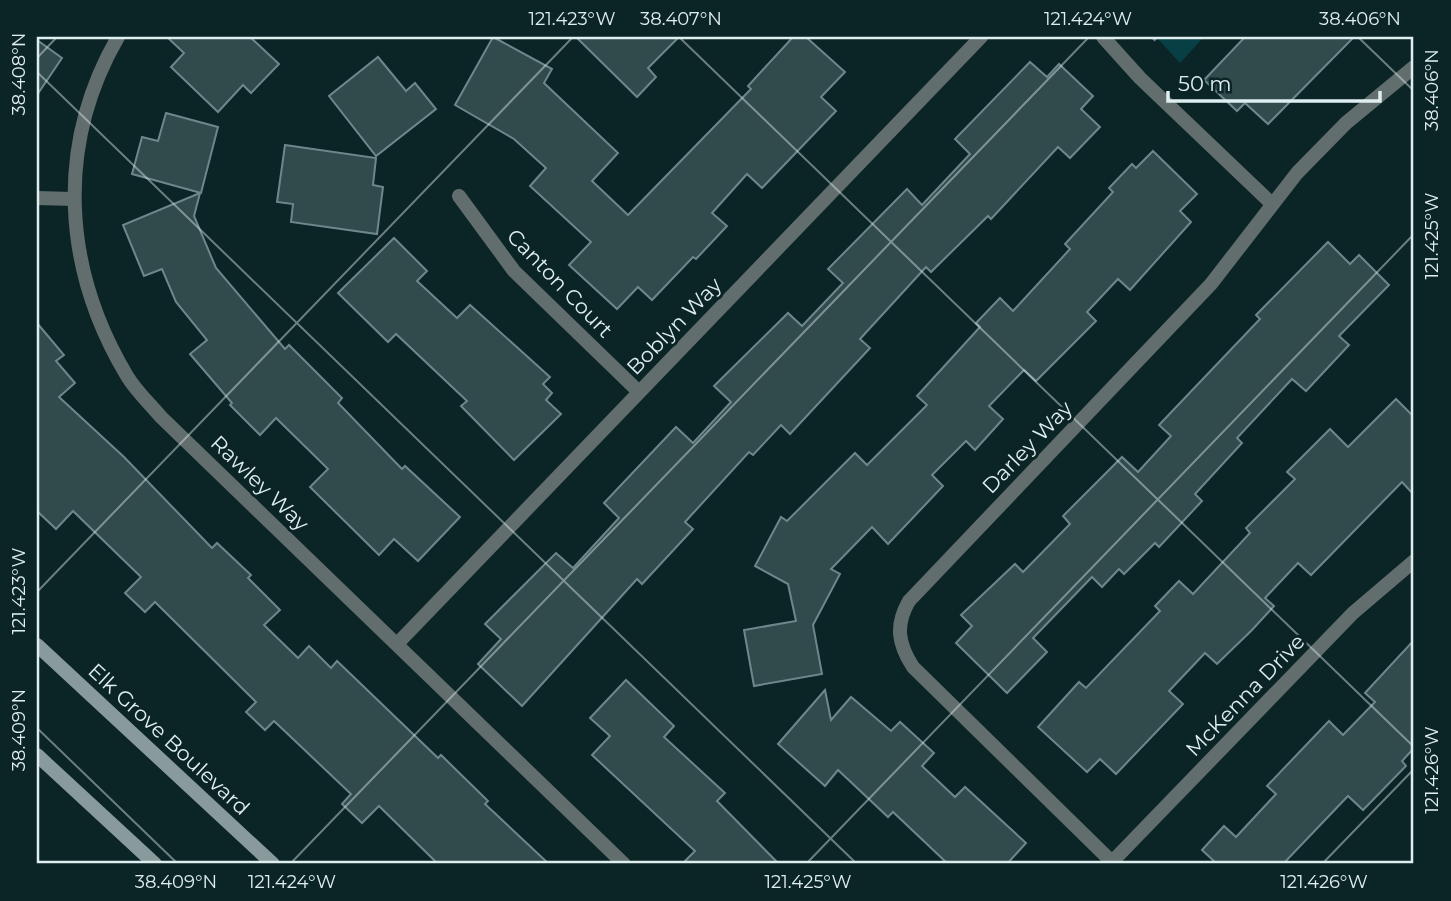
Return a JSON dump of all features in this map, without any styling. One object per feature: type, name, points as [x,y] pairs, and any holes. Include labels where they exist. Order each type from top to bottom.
[{"type":"main road","name":"Elk Grove Boulevard","points":[[37,645],[273,864]]},
{"type":"main road","points":[[37,755],[155,864]]},
{"type":"street","name":"Rawley Way","points":[[118,37],[90,95],[77,146],[73,199],[82,269],[97,316],[128,378],[161,417],[624,864]]},
{"type":"street","name":"Boblyn Way","points":[[397,644],[981,37]]},
{"type":"street","points":[[1102,37],[1140,78],[1272,204]]},
{"type":"street","name":"Darley Way","points":[[1111,863],[913,667],[900,642],[901,615],[909,601],[1210,284],[1272,204],[1346,123],[1414,67]]},
{"type":"street","name":"Canton Court","points":[[459,196],[514,271],[639,392]]},
{"type":"street","points":[[37,198],[73,199]]},
{"type":"street","name":"McKenna Drive","points":[[1111,863],[1353,613],[1414,561]]},
{"type":"shaded area","points":[[1156,37],[1204,37],[1180,63]]},
{"type":"building","points":[[167,37],[250,37],[279,64],[251,93],[243,85],[218,112],[171,67],[184,53]]},
{"type":"building","points":[[493,37],[552,69],[544,83],[618,153],[592,181],[628,215],[751,89],[748,86],[793,37],[806,37],[845,72],[821,97],[836,111],[762,188],[747,174],[712,213],[727,226],[696,259],[693,257],[652,300],[638,287],[617,309],[569,265],[591,242],[530,186],[546,168],[514,139],[455,105]]},
{"type":"building","points":[[576,37],[679,37],[648,68],[656,77],[637,97]]},
{"type":"building","points":[[1245,37],[1354,37],[1268,124],[1245,103],[1237,111],[1204,80]]},
{"type":"building","points":[[37,40],[62,58],[37,95]]},
{"type":"building","points":[[378,57],[406,91],[415,83],[436,109],[376,156],[329,96]]},
{"type":"building","points":[[1030,62],[1047,77],[1059,64],[1093,96],[1081,109],[1100,127],[1070,158],[1058,147],[991,219],[988,216],[931,272],[926,267],[860,339],[870,348],[790,434],[781,425],[753,455],[749,452],[685,522],[693,529],[642,584],[637,579],[522,706],[478,664],[501,639],[485,624],[556,553],[573,568],[619,518],[604,503],[676,427],[693,443],[731,402],[714,386],[788,313],[802,326],[843,283],[828,269],[907,189],[922,205],[970,154],[955,139]]},
{"type":"building","points":[[166,113],[218,127],[201,193],[132,174],[142,137],[158,141]]},
{"type":"building","points":[[285,145],[376,158],[373,185],[383,187],[377,234],[291,222],[293,204],[277,202]]},
{"type":"building","points":[[1153,151],[1197,194],[1180,211],[1191,222],[1130,290],[1118,279],[1087,312],[1096,321],[1036,381],[1024,370],[989,406],[1003,419],[975,450],[966,441],[932,475],[943,486],[888,544],[872,527],[831,569],[840,574],[813,625],[822,674],[754,686],[744,630],[796,621],[788,584],[755,566],[781,517],[787,521],[855,453],[867,465],[927,405],[917,396],[980,327],[976,323],[1000,298],[1013,311],[1070,249],[1065,244],[1113,192],[1109,188],[1132,164],[1136,168]]},
{"type":"building","points":[[200,193],[194,216],[216,268],[285,349],[289,345],[342,398],[338,403],[402,469],[405,466],[460,517],[418,561],[394,539],[379,555],[310,487],[328,469],[276,418],[260,435],[230,405],[232,403],[190,354],[207,340],[176,302],[162,269],[144,276],[123,225]]},
{"type":"building","points":[[394,238],[427,271],[417,281],[457,318],[470,305],[550,377],[543,384],[552,393],[546,400],[561,414],[514,460],[461,406],[467,401],[396,334],[388,342],[338,293]]},
{"type":"building","points":[[1328,242],[1350,264],[1359,255],[1389,285],[1339,336],[1349,345],[1306,391],[1292,379],[1237,438],[1242,443],[1195,494],[1202,501],[1159,547],[1155,543],[1124,574],[1119,569],[1102,587],[1092,577],[1033,638],[1047,652],[1007,693],[956,643],[972,626],[961,615],[1015,564],[1023,572],[1070,524],[1063,516],[1122,457],[1138,472],[1171,436],[1159,425],[1260,319],[1256,315]]},
{"type":"building","points":[[37,323],[64,355],[56,361],[75,383],[59,397],[124,457],[212,548],[217,543],[251,575],[248,578],[280,610],[264,625],[298,658],[309,646],[331,668],[337,661],[438,758],[441,755],[488,801],[485,804],[549,864],[438,864],[379,806],[362,823],[342,804],[351,794],[274,721],[265,730],[246,712],[256,702],[155,602],[145,612],[125,593],[141,577],[73,511],[56,529],[37,511]]},
{"type":"building","points":[[1396,399],[1414,417],[1414,495],[1402,482],[1311,575],[1298,563],[1265,598],[1274,606],[1252,630],[1217,664],[1205,653],[1169,691],[1183,704],[1116,774],[1100,759],[1087,772],[1038,727],[1079,682],[1086,688],[1160,611],[1155,606],[1179,581],[1193,594],[1250,533],[1246,528],[1295,479],[1287,472],[1330,429],[1348,447]]},
{"type":"building","points":[[1414,640],[1414,748],[1402,761],[1406,766],[1363,810],[1348,796],[1283,864],[1217,864],[1202,850],[1224,826],[1236,837],[1276,794],[1267,786],[1329,721],[1343,735],[1375,702],[1365,693]]},
{"type":"building","points":[[626,680],[674,726],[664,737],[725,793],[717,801],[779,864],[682,864],[695,851],[592,755],[610,736],[590,718]]},
{"type":"building","points":[[825,690],[831,720],[851,697],[891,731],[900,722],[934,753],[922,766],[955,797],[965,787],[1026,843],[1007,864],[948,864],[893,812],[888,817],[838,770],[825,786],[778,744]]}]
